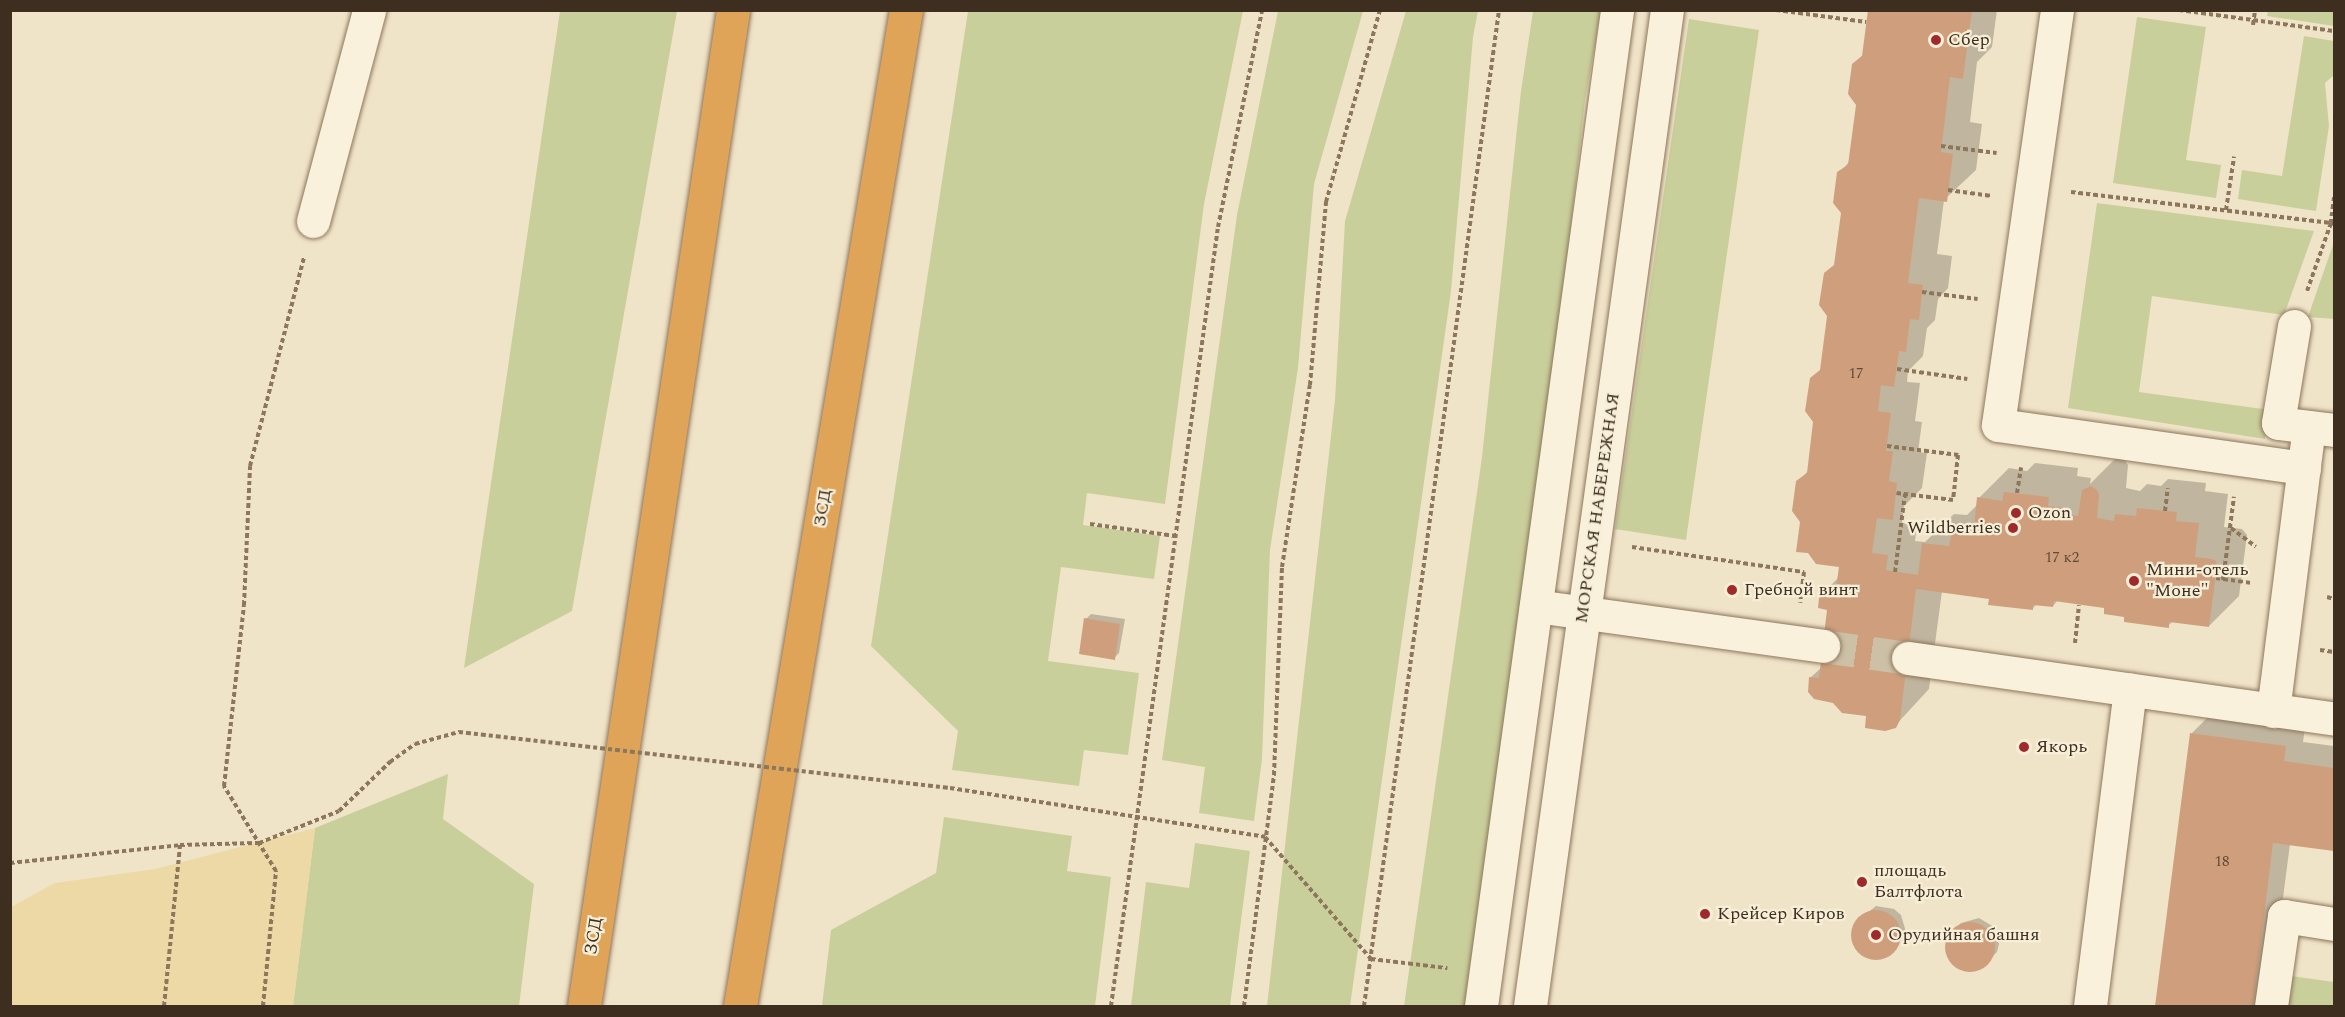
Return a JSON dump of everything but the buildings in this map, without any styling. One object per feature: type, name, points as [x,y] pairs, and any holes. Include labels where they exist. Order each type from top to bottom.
[{"type":"highway","name":"ЗСД","points":[[584,1006],[734,10]]},
{"type":"highway","name":"ЗСД","points":[[740,1006],[906,10]]},
{"type":"street","points":[[313,221],[369,10]]},
{"type":"street","points":[[1481,1006],[1617,10]]},
{"type":"street","name":"МОРСКАЯ НАБЕРЕЖНАЯ","points":[[1530,1006],[1667,10]]},
{"type":"street","points":[[2057,10],[1998,425],[2304,468]]},
{"type":"street","points":[[2273,711],[2304,468],[2322,429],[2278,423],[2294,326]]},
{"type":"street","points":[[1536,606],[1823,646]]},
{"type":"street","points":[[1908,658],[2334,719]]},
{"type":"street","points":[[2090,1006],[2130,690]]},
{"type":"street","points":[[2271,1006],[2284,916],[2334,924]]},
{"type":"path","points":[[1111,1006],[1135,818],[1218,227],[1262,10]]},
{"type":"path","points":[[1244,1006],[1274,775],[1282,567],[1310,385],[1326,202],[1380,10]]},
{"type":"path","points":[[1364,1006],[1499,10]]},
{"type":"path","points":[[1776,10],[1866,22]]},
{"type":"path","points":[[2179,10],[2253,23],[2334,31]]},
{"type":"path","points":[[2253,23],[2255,10]]},
{"type":"path","points":[[1941,146],[2033,172],[2226,210],[2333,223]]},
{"type":"path","points":[[2226,210],[2234,157]]},
{"type":"path","points":[[2294,326],[2333,223],[2334,197]]},
{"type":"path","points":[[262,1006],[276,871],[224,786],[244,605],[250,466],[313,221]]},
{"type":"path","points":[[1922,292],[2015,304]]},
{"type":"path","points":[[1897,369],[2004,383]]},
{"type":"path","points":[[1887,446],[1958,455],[1953,500],[1896,493]]},
{"type":"path","points":[[2223,580],[2239,459]]},
{"type":"path","points":[[1895,572],[1905,494]]},
{"type":"path","points":[[1090,524],[1175,536]]},
{"type":"path","points":[[2230,527],[2259,549]]},
{"type":"path","points":[[1622,546],[1804,572],[1800,607]]},
{"type":"path","points":[[2327,597],[2334,598]]},
{"type":"path","points":[[10,863],[180,845],[259,843],[339,811],[390,762],[415,744],[459,732],[950,788],[1265,837],[1371,959],[1448,968]]},
{"type":"path","points":[[164,1006],[180,845]]},
{"type":"green space","points":[[560,11],[677,11],[572,611],[464,668]]},
{"type":"green space","points":[[968,11],[1243,11],[1204,204],[1165,504],[1087,493],[1083,525],[1160,536],[1154,579],[1061,567],[1048,661],[1139,673],[1128,755],[1084,750],[1079,786],[952,770],[958,731],[871,646]]},
{"type":"green space","points":[[1278,11],[1363,11],[1314,184],[1298,368],[1270,550],[1262,759],[1254,821],[1199,813],[1205,767],[1162,760],[1237,215]]},
{"type":"green space","points":[[1406,11],[1478,11],[1473,37],[1451,291],[1350,1006],[1267,1006],[1335,400],[1345,221]]},
{"type":"green space","points":[[1533,11],[1601,11],[1585,100],[1546,451],[1472,1006],[1404,1006],[1482,457],[1521,91]]},
{"type":"green space","points":[[2268,11],[2334,11],[2334,26],[2267,16]]},
{"type":"green space","points":[[2137,17],[2206,27],[2186,160],[2221,165],[2216,198],[2113,183]]},
{"type":"green space","points":[[1689,19],[1759,30],[1686,540],[1615,529]]},
{"type":"green space","points":[[2304,36],[2334,41],[2334,75],[2325,83],[2329,126],[2316,211],[2238,199],[2242,170],[2282,176]]},
{"type":"green space","points":[[2097,203],[2314,231],[2284,315],[2152,296],[2139,392],[2270,410],[2265,439],[2068,408]]},
{"type":"green space","points":[[2334,242],[2334,319],[2308,317],[2312,305]]},
{"type":"green space","points":[[448,774],[443,819],[534,884],[519,1006],[293,1006],[315,828]]},
{"type":"green space","points":[[944,817],[1072,836],[1067,871],[1111,877],[1095,1006],[822,1006],[831,930],[936,873]]},
{"type":"green space","points":[[1195,843],[1250,851],[1230,1006],[1131,1006],[1146,882],[1189,888]]},
{"type":"green space","points":[[2291,976],[2334,982],[2334,1006],[2287,1006]]},
{"type":"sand","points":[[315,828],[293,1006],[11,1006],[11,907],[55,883],[155,869]]},
{"type":"tunnel","points":[[1823,646],[1908,658]]},
{"type":"place","name":"Сбер","points":[[1936,40]]},
{"type":"place","name":"Ozon","points":[[2016,513]]},
{"type":"place","name":"Wildberries","points":[[2013,528]]},
{"type":"place","name":"Мини-отель \"Моне\"","points":[[2134,581]]},
{"type":"place","name":"Гребной винт","points":[[1732,590]]},
{"type":"place","name":"Якорь","points":[[2024,747]]},
{"type":"place","name":"площадь Балтфлота","points":[[1862,882]]},
{"type":"place","name":"Крейсер Киров","points":[[1705,914]]},
{"type":"place","name":"Орудийная башня","points":[[1876,935]]}]
